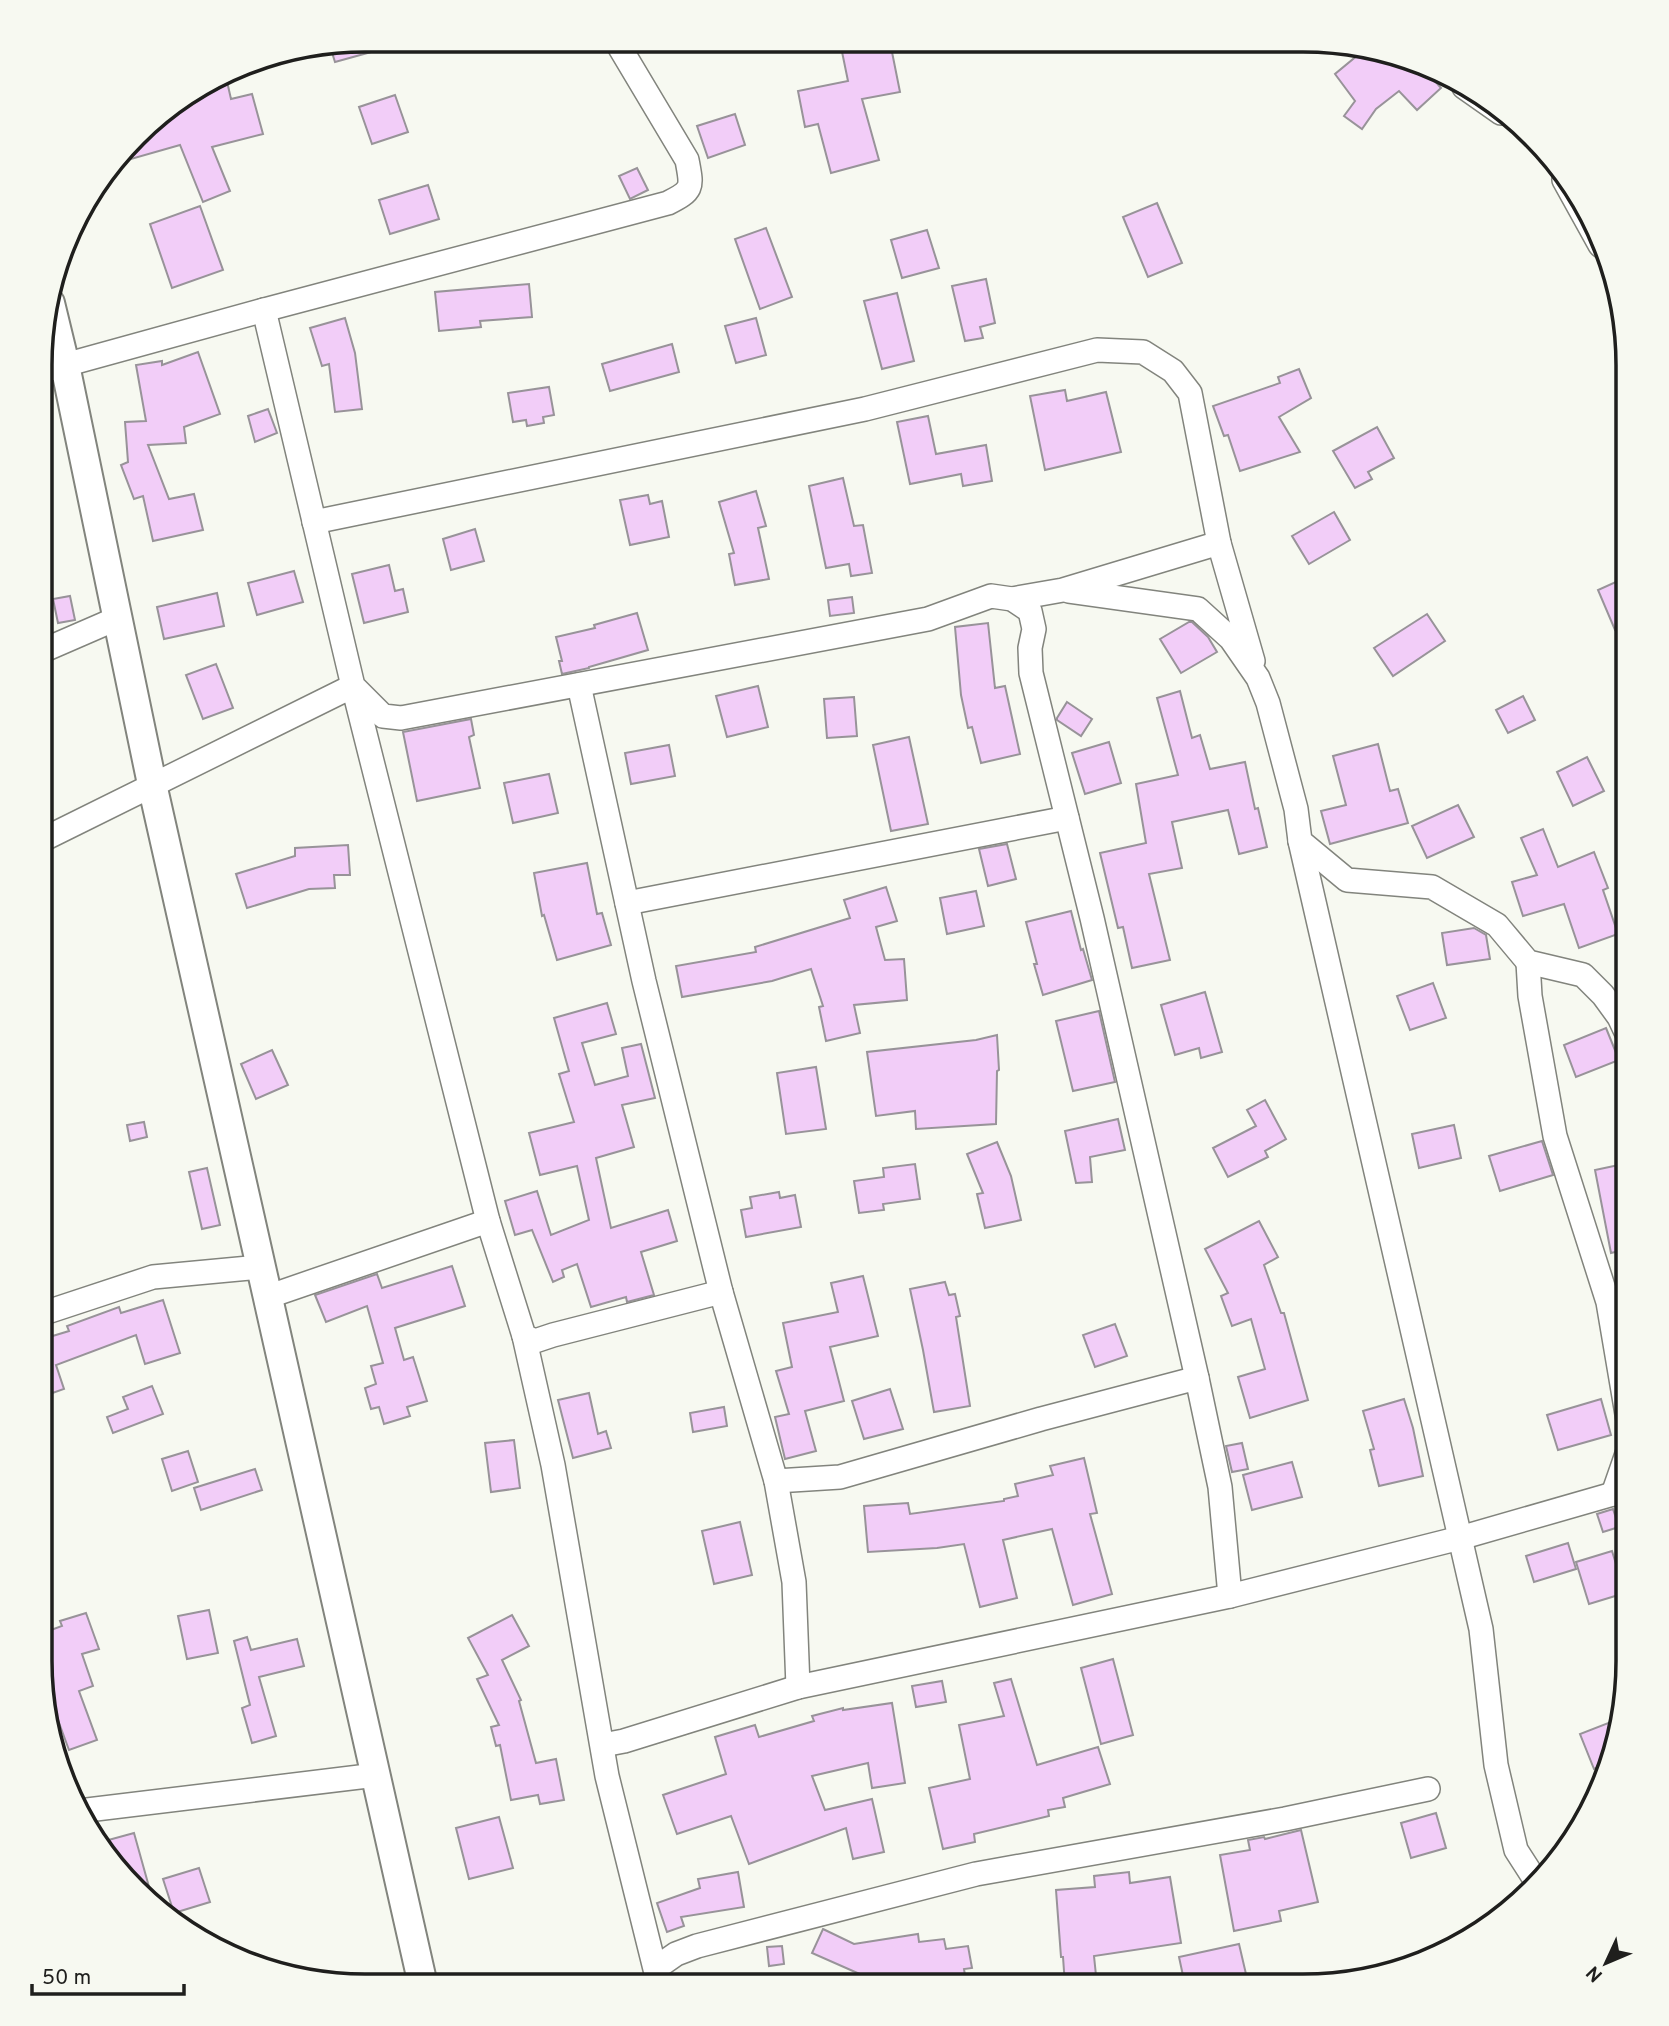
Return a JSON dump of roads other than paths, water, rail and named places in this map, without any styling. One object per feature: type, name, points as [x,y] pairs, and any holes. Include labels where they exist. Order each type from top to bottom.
[{"type":"street","points":[[54,368],[668,204],[685,195],[691,182],[687,160],[623,52]]},
{"type":"street","points":[[264,310],[354,686],[488,1222],[524,1336],[552,1465],[607,1776],[656,1974]]},
{"type":"street","points":[[53,349],[54,368],[118,618],[152,784],[420,1974]]},
{"type":"street","points":[[314,522],[865,409],[1097,350],[1143,352],[1173,371],[1191,393],[1219,543],[1258,678],[1268,703],[1292,796],[1300,841],[1481,1629],[1496,1765],[1516,1850],[1532,1875]]},
{"type":"street","points":[[354,686],[383,716],[401,718],[928,620],[991,596],[1012,599],[1063,590],[1219,543]]},
{"type":"street","points":[[1063,590],[1198,609],[1231,639],[1258,678]]},
{"type":"street","points":[[1012,599],[1030,611],[1034,629],[1030,648],[1031,673],[1092,918],[1220,1487],[1230,1597]]},
{"type":"street","points":[[52,646],[118,618]]},
{"type":"street","points":[[579,685],[648,995],[721,1292],[776,1481],[794,1581],[798,1687]]},
{"type":"street","points":[[52,835],[354,686]]},
{"type":"street","points":[[627,903],[1067,818]]},
{"type":"street","points":[[1300,841],[1347,880],[1432,887],[1497,925],[1528,962],[1531,996],[1555,1136],[1608,1302],[1616,1349]]},
{"type":"street","points":[[1528,962],[1583,975],[1616,1013]]},
{"type":"street","points":[[267,1297],[488,1222]]},
{"type":"street","points":[[52,1310],[153,1278],[260,1268]]},
{"type":"street","points":[[524,1336],[535,1341],[721,1292]]},
{"type":"street","points":[[776,1481],[840,1477],[1197,1377]]},
{"type":"street","points":[[603,1745],[625,1741],[798,1687],[1230,1597],[1460,1538],[1616,1492]]},
{"type":"street","points":[[90,1810],[376,1775]]},
{"type":"street","points":[[659,1974],[676,1954],[697,1946],[976,1874],[1285,1819],[1429,1789]]}]
